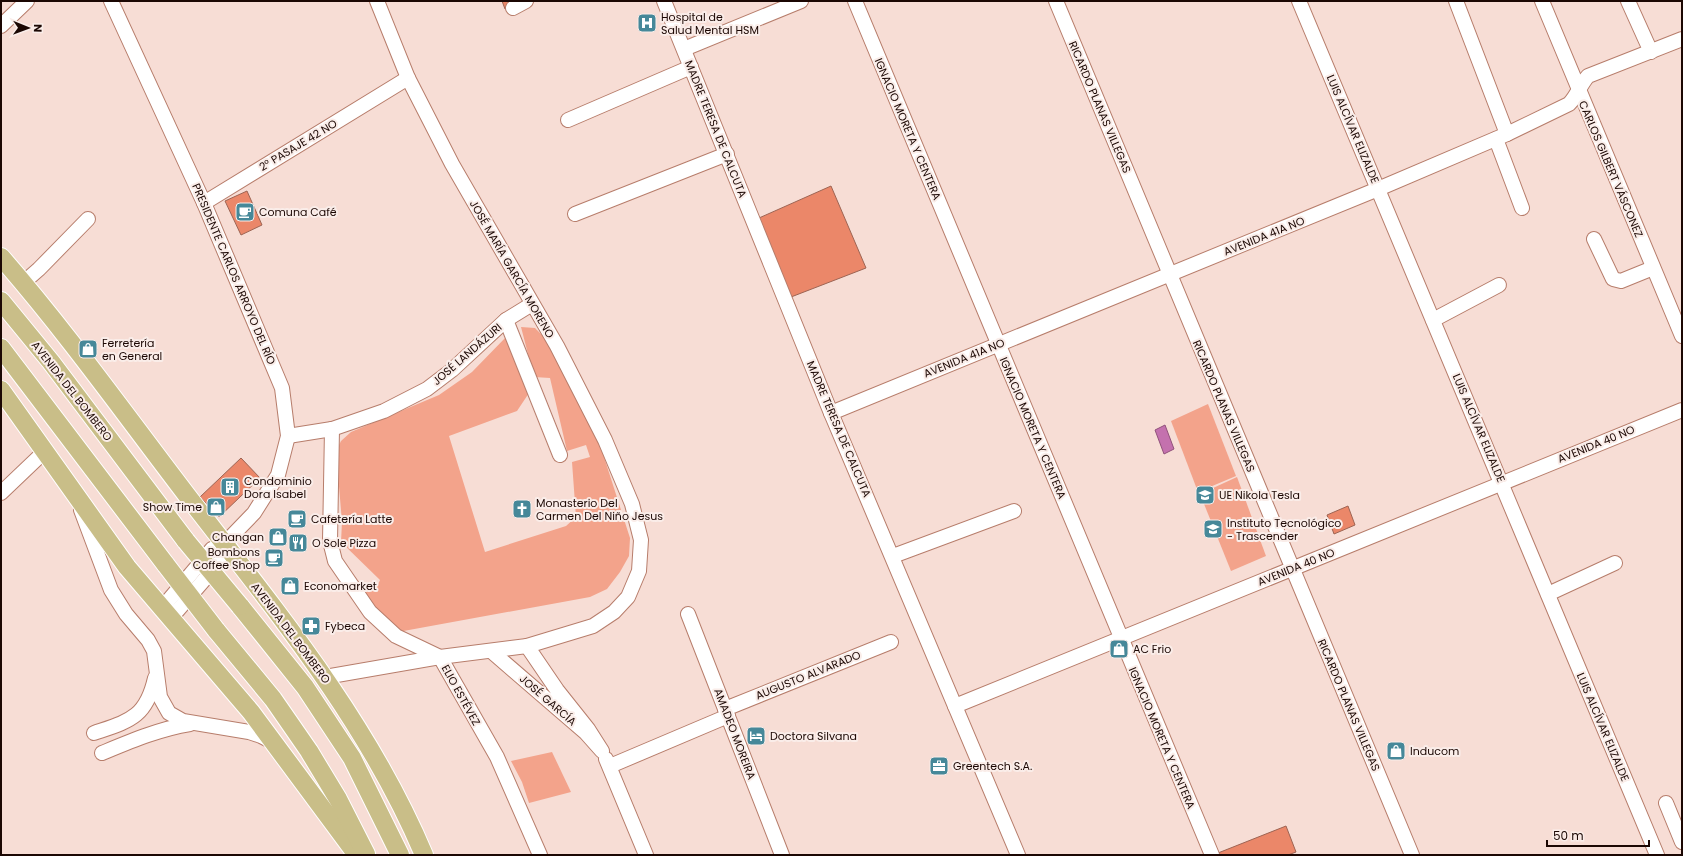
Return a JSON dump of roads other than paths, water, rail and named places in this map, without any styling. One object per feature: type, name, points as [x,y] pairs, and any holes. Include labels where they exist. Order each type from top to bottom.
[{"type":"main road","name":"AVENIDA DEL BOMBERO","points":[[1,258],[23,283],[325,677],[365,739],[412,827],[424,855]]},
{"type":"main road","name":"AVENIDA DEL BOMBERO","points":[[1,301],[51,362],[186,541],[305,687],[352,758],[400,855]]},
{"type":"main road","points":[[1,348],[216,630],[273,699],[309,751],[338,799],[366,855]]},
{"type":"main road","points":[[1,390],[127,567],[225,680],[275,744],[357,855]]},
{"type":"street","points":[[1,26],[27,1]]},
{"type":"street","name":"PRESIDENTE CARLOS ARROYO DEL RÍO","points":[[111,1],[204,203],[282,388],[288,436],[278,475],[254,513],[224,544]]},
{"type":"street","name":"JOSÉ MARÍA GARCÍA MORENO","points":[[325,677],[440,657],[527,646],[593,626],[614,612],[628,596],[639,571],[641,540],[632,504],[605,440],[557,346],[452,164],[408,78],[377,1]]},
{"type":"street","points":[[513,8],[526,1]]},
{"type":"street","name":"MADRE TERESA DE CALCUTA","points":[[664,1],[831,413],[893,556],[1018,855]]},
{"type":"street","points":[[684,49],[801,1]]},
{"type":"street","name":"IGNACIO MORETA Y CENTERA","points":[[855,1],[1212,855]]},
{"type":"street","name":"RICARDO PLANAS VILLEGAS","points":[[1056,1],[1412,855]]},
{"type":"street","name":"LUIS ALCÍVAR ELIZALDE","points":[[1299,1],[1502,483],[1656,855]]},
{"type":"street","points":[[1456,1],[1502,136],[1522,208]]},
{"type":"street","name":"CARLOS GILBERT VÁSCONEZ","points":[[1542,1],[1682,336]]},
{"type":"street","points":[[1628,1],[1651,52]]},
{"type":"street","name":"AVENIDA 41A NO","points":[[831,413],[1378,189],[1502,136],[1569,104],[1588,76],[1682,39]]},
{"type":"street","points":[[568,120],[691,67]]},
{"type":"street","name":"2° PASAJE 42 NO","points":[[204,203],[408,78]]},
{"type":"street","points":[[575,214],[727,154]]},
{"type":"street","points":[[23,283],[39,269],[88,219]]},
{"type":"street","points":[[1594,240],[1613,279],[1621,281],[1653,268]]},
{"type":"street","points":[[1433,320],[1498,285]]},
{"type":"street","name":"JOSÉ LANDÁZURI","points":[[288,436],[332,429],[384,411],[427,389],[452,370],[506,320],[532,304]]},
{"type":"street","points":[[506,320],[560,455]]},
{"type":"street","name":"AVENIDA 40 NO","points":[[955,706],[1682,410]]},
{"type":"street","name":"ELIO ESTÉVEZ","points":[[332,429],[330,541],[335,561],[370,612],[396,636],[440,657],[497,757],[540,855]]},
{"type":"street","points":[[1,493],[44,452]]},
{"type":"street","points":[[75,496],[111,590],[126,614],[154,650],[160,697],[169,713],[183,721],[249,732],[262,736],[275,744]]},
{"type":"street","points":[[893,556],[1014,511]]},
{"type":"street","points":[[166,613],[223,558],[224,544]]},
{"type":"street","points":[[1548,594],[1615,563]]},
{"type":"street","name":"AMADEO MOREIRA","points":[[688,614],[782,855]]},
{"type":"street","name":"AUGUSTO ALVARADO","points":[[610,766],[727,713],[891,642]]},
{"type":"street","name":"JOSÉ GARCÍA","points":[[527,646],[557,690],[588,729],[602,751],[610,766],[646,855]]},
{"type":"street","name":"JOSÉ GARCÍA","points":[[491,651],[586,733],[602,751]]},
{"type":"street","points":[[94,733],[125,723],[134,717],[148,700],[152,691],[156,672]]},
{"type":"street","points":[[102,753],[169,727],[195,723]]},
{"type":"street","points":[[1666,803],[1682,842]]},
{"type":"place","name":"Hospital de Salud Mental HSM","points":[[647,23]]},
{"type":"place","name":"Comuna Café","points":[[245,212]]},
{"type":"place","name":"Ferretería en General","points":[[88,349]]},
{"type":"place","name":"Condominio Dora Isabel","points":[[230,487]]},
{"type":"place","name":"UE Nikola Tesla","points":[[1205,495]]},
{"type":"place","name":"Show Time","points":[[216,507]]},
{"type":"place","name":"Monasterio Del Carmen Del Niño Jesus","points":[[522,509]]},
{"type":"place","name":"Cafetería Latte","points":[[297,519]]},
{"type":"place","name":"Instituto Tecnológico - Trascender","points":[[1213,529]]},
{"type":"place","name":"Changan","points":[[278,537]]},
{"type":"place","name":"O Sole Pizza","points":[[298,543]]},
{"type":"place","name":"Bombons Coffee Shop","points":[[274,558]]},
{"type":"place","name":"Economarket","points":[[290,586]]},
{"type":"place","name":"Fybeca","points":[[311,626]]},
{"type":"place","name":"AC Frio","points":[[1119,649]]},
{"type":"place","name":"Doctora Silvana","points":[[756,736]]},
{"type":"place","name":"Inducom","points":[[1396,751]]},
{"type":"place","name":"Greentech S.A.","points":[[939,766]]}]
